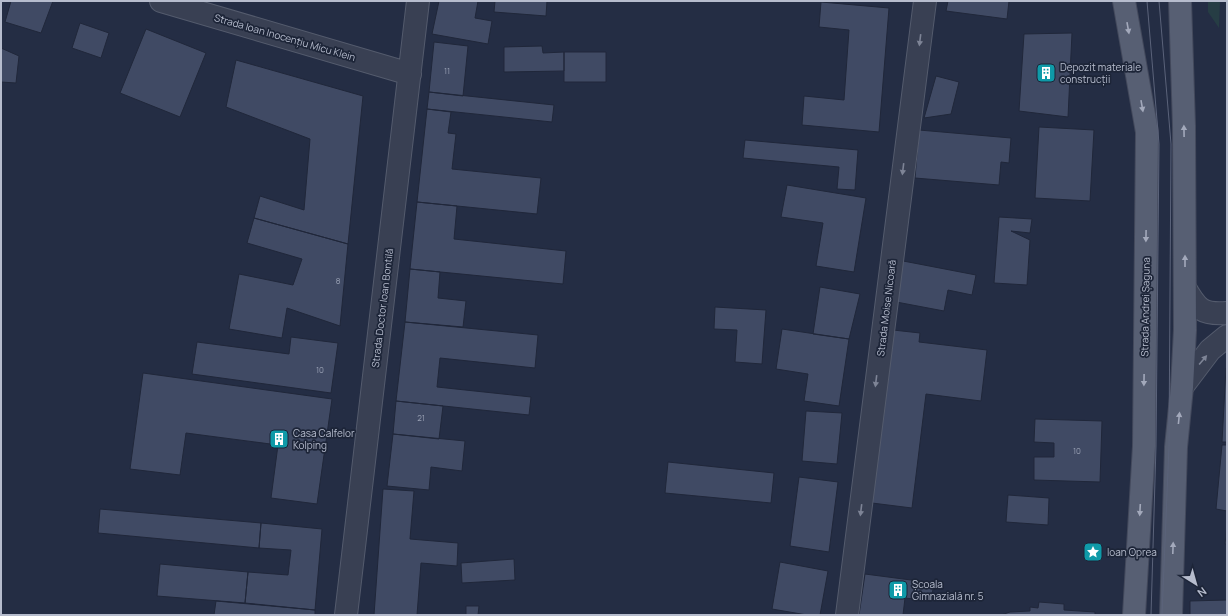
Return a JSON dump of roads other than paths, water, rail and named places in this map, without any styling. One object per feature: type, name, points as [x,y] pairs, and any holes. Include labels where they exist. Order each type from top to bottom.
[{"type":"main road","name":"Strada Andrei Șaguna","points":[[1124,1],[1146,132],[1144,446],[1134,615]]},
{"type":"main road","points":[[1171,615],[1176,447],[1182,387],[1185,330],[1184,126],[1180,1]]},
{"type":"street","name":"Strada Ioan Inocențiu Micu Klein","points":[[161,1],[410,74]]},
{"type":"street","name":"Strada Doctor Ioan Bontilă","points":[[346,615],[418,1]]},
{"type":"street","name":"Strada Moise Nicoară","points":[[847,615],[925,1]]},
{"type":"street","points":[[1185,288],[1193,301],[1203,311],[1212,314],[1227,313]]},
{"type":"street","points":[[1182,387],[1210,350],[1227,336]]},
{"type":"tram line","points":[[1147,1],[1159,144],[1156,446],[1151,615]]},
{"type":"tram line","points":[[1159,1],[1171,144],[1169,446],[1162,615]]},
{"type":"place","name":"Depozit materiale construcții","points":[[1046,73]]},
{"type":"place","name":"Casa Calfelor Kolping","points":[[279,439]]},
{"type":"place","name":"Ioan Oprea","points":[[1093,552]]},
{"type":"place","name":"Școala Gimnazială nr. 5","points":[[898,590]]}]
